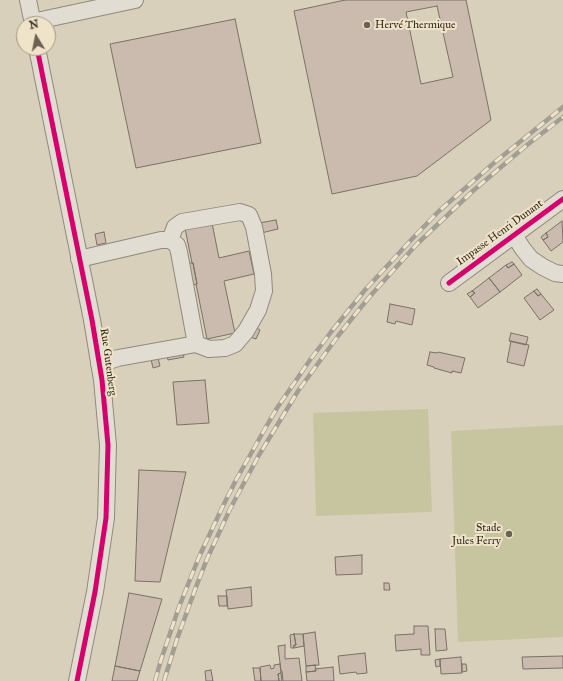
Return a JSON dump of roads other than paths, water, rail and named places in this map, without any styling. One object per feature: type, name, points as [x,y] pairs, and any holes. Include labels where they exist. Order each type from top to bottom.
[{"type":"street","points":[[28,0],[31,16]]},
{"type":"street","points":[[56,18],[135,0]]},
{"type":"street","name":"Rue Gutenberg","points":[[39,56],[92,320],[102,380],[108,445],[106,518],[77,681]]},
{"type":"street","name":"Impasse Henri Dunant","points":[[449,283],[563,199]]},
{"type":"street","points":[[99,364],[118,358],[196,344],[209,349],[224,348],[235,344],[246,331],[258,310],[264,291],[263,274],[254,227],[249,215],[240,212],[182,222],[175,227],[170,240]]},
{"type":"street","name":"Impasse Henri Dunant","points":[[514,235],[532,259],[543,267],[563,274]]},
{"type":"street","points":[[79,259],[161,240],[170,240],[177,245],[196,344]]},
{"type":"railway","points":[[155,681],[179,607],[199,557],[222,508],[236,480],[277,408],[310,360],[365,290],[438,212],[495,162],[563,107]]},
{"type":"railway","points":[[164,681],[177,639],[196,587],[230,509],[259,455],[298,391],[357,312],[417,244],[474,190],[563,117]]},
{"type":"place","name":"Hervé Thermique","points":[[367,25]]},
{"type":"place","name":"Stade Jules Ferry","points":[[509,534]]}]
